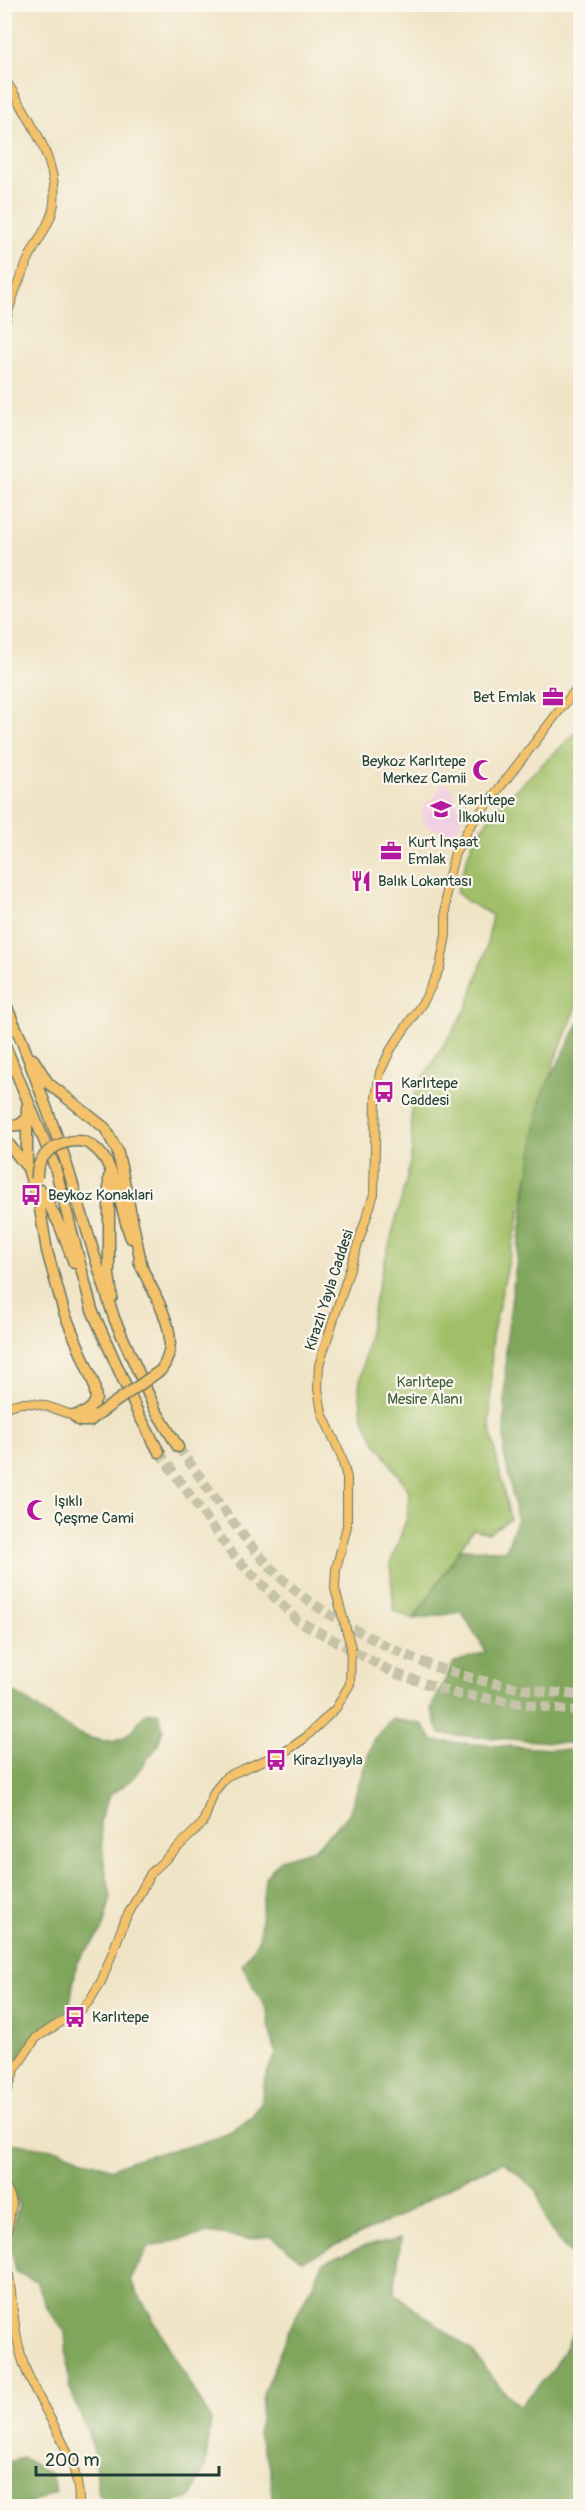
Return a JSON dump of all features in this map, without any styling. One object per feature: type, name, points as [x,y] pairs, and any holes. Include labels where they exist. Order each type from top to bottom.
[{"type":"highway","points":[[4,1002],[24,1044],[63,1153],[114,1318],[155,1409],[178,1447]]},
{"type":"highway","points":[[4,1043],[55,1167],[92,1310]]},
{"type":"highway","points":[[24,1044],[48,1083],[97,1121],[109,1135],[122,1171],[142,1267]]},
{"type":"highway","points":[[26,1094],[27,1166],[39,1203],[47,1251],[58,1292],[94,1384],[96,1399],[93,1406],[87,1412],[74,1416]]},
{"type":"highway","points":[[4,1126],[19,1125],[28,1118]]},
{"type":"highway","points":[[4,1138],[27,1166]]},
{"type":"highway","points":[[58,1292],[36,1168],[40,1160],[54,1147],[70,1140],[86,1142],[94,1145],[109,1162],[122,1216],[168,1325],[172,1343],[168,1359],[160,1370],[90,1421],[80,1421],[74,1416]]},
{"type":"highway","points":[[109,1162],[109,1274],[114,1318]]},
{"type":"highway","points":[[41,1190],[60,1226],[92,1310],[138,1413],[159,1452]]},
{"type":"main road","points":[[4,78],[23,104],[36,132],[55,196],[51,213],[28,259],[9,306],[4,327]]},
{"type":"main road","name":"Kirazlı Yayla Caddesi","points":[[4,2100],[15,2069],[36,2038],[82,2009],[90,2000],[102,1980],[125,1920],[151,1873],[203,1823],[214,1792],[227,1776],[286,1751],[305,1738],[336,1708],[350,1684],[351,1647],[335,1589],[336,1569],[347,1526],[347,1478],[341,1455],[322,1413],[318,1389],[319,1365],[374,1194],[377,1171],[376,1097],[380,1072],[391,1049],[429,993],[440,967],[446,935],[446,887],[459,842],[580,684]]},
{"type":"main road","points":[[4,1408],[23,1402],[42,1404],[74,1416]]},
{"type":"main road","points":[[7,2205],[6,2266],[24,2364],[73,2468],[79,2506]]},
{"type":"shaded area","name":"Karlıtepe İlkokulu","points":[[444,782],[452,788],[462,819],[453,835],[427,827],[421,816],[426,803],[432,800]]},
{"type":"green space","name":"Karlıtepe Mesire Alanı","points":[[580,729],[580,999],[554,1062],[492,1336],[490,1428],[510,1519],[488,1533],[473,1529],[414,1619],[394,1611],[390,1564],[407,1518],[409,1491],[373,1438],[362,1415],[359,1387],[376,1294],[412,1151],[411,1103],[420,1083],[467,1008],[486,950],[492,915],[468,902],[456,892],[473,841],[495,809]]},
{"type":"green space","points":[[580,1021],[580,1744],[440,1734],[431,1708],[454,1662],[486,1652],[462,1612],[414,1619],[460,1549],[506,1550],[517,1519],[504,1452],[506,1344],[519,1240],[541,1096]]},
{"type":"green space","points":[[5,1687],[62,1724],[95,1739],[110,1741],[124,1737],[146,1713],[158,1712],[163,1729],[157,1747],[132,1779],[109,1796],[100,1820],[104,1862],[111,1897],[102,1931],[77,1962],[69,2009],[30,2042],[17,2061],[5,2087]]},
{"type":"green space","points":[[391,1719],[422,1724],[433,1741],[580,1751],[580,2261],[566,2250],[548,2226],[537,2191],[504,2162],[469,2176],[401,2215],[302,2261],[272,2236],[246,2239],[208,2233],[149,2247],[130,2280],[211,2420],[205,2467],[193,2495],[168,2506],[113,2506],[99,2495],[93,2447],[69,2386],[65,2332],[47,2308],[36,2281],[16,2272],[9,2236],[19,2205],[5,2173],[4,2142],[59,2150],[112,2169],[149,2155],[212,2139],[247,2121],[261,2103],[264,2082],[276,2054],[267,2010],[242,1965],[259,1939],[265,1877],[281,1859],[314,1849],[349,1814],[373,1740]]},
{"type":"green space","points":[[401,2238],[394,2293],[472,2351],[499,2386],[520,2406],[553,2370],[575,2329],[580,2344],[580,2506],[272,2506],[271,2469],[258,2435],[263,2394],[289,2330],[324,2262],[362,2247]]},
{"type":"green space","points":[[23,2458],[51,2474],[56,2492],[24,2506],[5,2506],[5,2463]]},
{"type":"tunnel","points":[[178,1447],[260,1556],[292,1587],[333,1617],[384,1645],[438,1668],[491,1683],[580,1695]]},
{"type":"tunnel","points":[[159,1452],[232,1554],[297,1620],[394,1673],[457,1694],[580,1712]]},
{"type":"place","name":"Bet Emlak","points":[[553,697]]},
{"type":"place","name":"Beykoz Karlıtepe Merkez Camii","points":[[483,770]]},
{"type":"place","name":"Karlıtepe İlkokulu","points":[[441,809]]},
{"type":"place","name":"Kurt İnşaat Emlak","points":[[391,851]]},
{"type":"place","name":"Balık Lokantası","points":[[361,881]]},
{"type":"place","name":"Karlıtepe Caddesi","points":[[384,1092]]},
{"type":"place","name":"Beykoz Konaklari","points":[[31,1195]]},
{"type":"place","name":"Işıklı Çeşme Cami","points":[[37,1510]]},
{"type":"place","name":"Kirazlıyayla","points":[[276,1760]]},
{"type":"place","name":"Karlıtepe","points":[[75,2017]]}]
